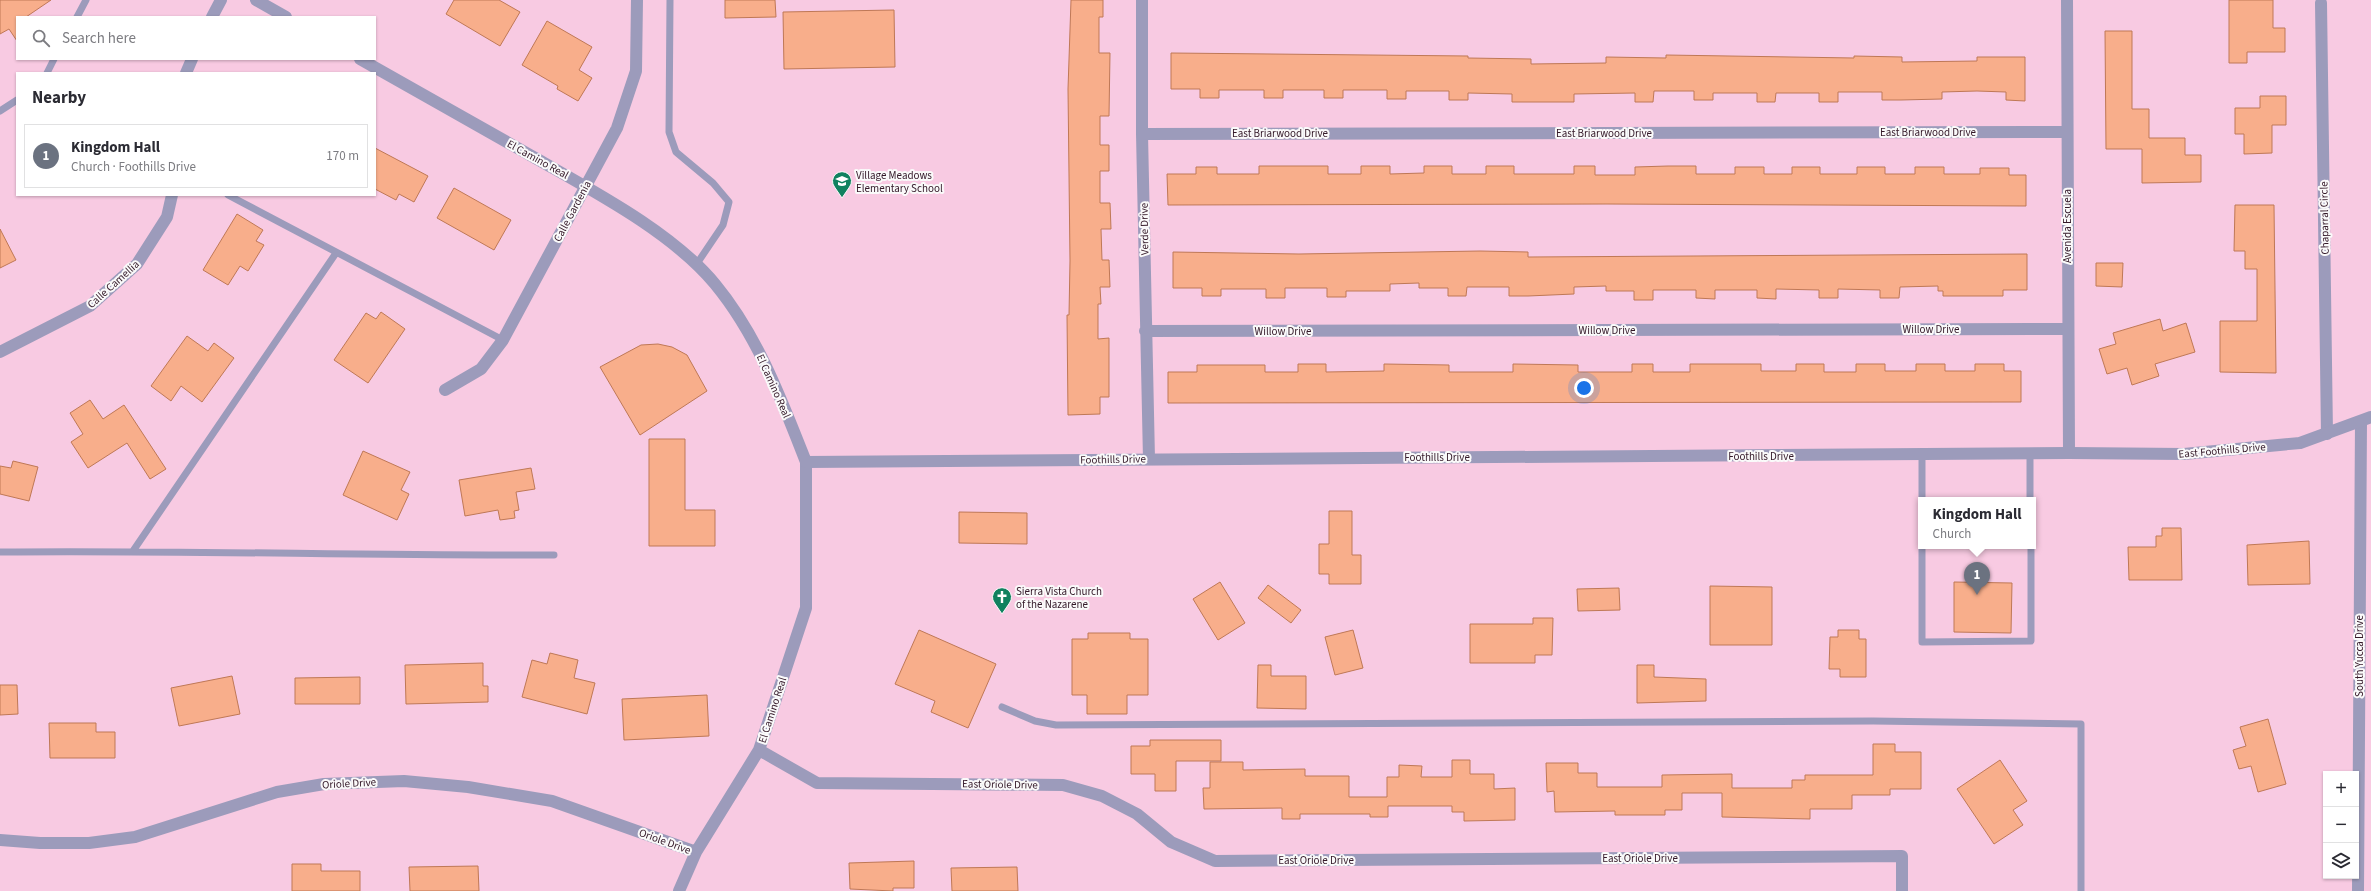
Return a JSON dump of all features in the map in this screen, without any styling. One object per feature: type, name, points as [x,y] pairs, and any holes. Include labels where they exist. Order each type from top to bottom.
[{"type":"street","points":[[213,16],[221,0]]},
{"type":"street","points":[[256,0],[284,16]]},
{"type":"street","name":"Calle Gardenia","points":[[445,390],[481,369],[503,340],[617,128],[636,72],[637,0]]},
{"type":"street","name":"Verde Drive","points":[[1142,0],[1142,134],[1145,331],[1149,459]]},
{"type":"street","name":"Avenida Escuela","points":[[2067,0],[2069,453]]},
{"type":"street","name":"Chaparral Circle","points":[[2321,3],[2327,434]]},
{"type":"street","points":[[186,72],[192,60]]},
{"type":"street","name":"El Camino Real","points":[[362,60],[586,186],[677,246],[715,284],[754,342],[781,398],[806,462],[806,608],[759,750],[696,852],[679,891]]},
{"type":"street","name":"East Briarwood Drive","points":[[1142,134],[2067,132]]},
{"type":"street","name":"Calle Camellia","points":[[0,352],[90,306],[138,264],[167,217],[172,196]]},
{"type":"street","name":"Willow Drive","points":[[1145,331],[2068,329]]},
{"type":"street","name":"East Foothills Drive","points":[[2069,453],[2184,454],[2300,443],[2366,420]]},
{"type":"street","name":"South Yucca Drive","points":[[2358,891],[2366,420]]},
{"type":"street","name":"Foothills Drive","points":[[806,462],[2069,453]]},
{"type":"street","name":"East Oriole Drive","points":[[759,750],[817,783],[1064,785],[1102,796],[1137,814],[1171,842],[1215,861],[1902,856],[1902,891]]},
{"type":"street","name":"Oriole Drive","points":[[0,840],[40,843],[89,843],[135,837],[277,792],[324,784],[404,781],[468,787],[552,801],[696,852]]},
{"type":"lane","points":[[78,16],[86,0]]},
{"type":"lane","points":[[670,0],[669,132],[676,152],[714,183],[729,202],[723,225],[696,265]]},
{"type":"lane","points":[[48,72],[54,60]]},
{"type":"lane","points":[[0,111],[16,101]]},
{"type":"lane","points":[[230,196],[503,340]]},
{"type":"lane","points":[[133,551],[336,253]]},
{"type":"lane","points":[[2030,453],[2030,497]]},
{"type":"lane","points":[[1922,455],[1922,497]]},
{"type":"lane","points":[[1922,549],[1922,642],[2031,641],[2030,549]]},
{"type":"lane","points":[[0,552],[133,551],[554,555]]},
{"type":"lane","points":[[1002,707],[1035,721],[1056,725],[1865,721],[2081,724],[2081,891]]},
{"type":"building","points":[[0,0],[51,0],[27,16],[16,16],[16,40],[9,29],[0,34]]},
{"type":"building","points":[[454,0],[499,0],[520,12],[500,46],[446,14]]},
{"type":"building","points":[[725,0],[775,0],[776,17],[725,18]]},
{"type":"building","points":[[1071,0],[1103,0],[1103,17],[1099,17],[1099,53],[1110,53],[1109,116],[1100,116],[1100,145],[1109,145],[1109,171],[1100,171],[1100,203],[1110,203],[1111,229],[1101,229],[1102,260],[1109,260],[1110,287],[1100,287],[1101,304],[1098,304],[1098,339],[1109,338],[1109,397],[1100,397],[1100,414],[1068,415],[1067,315],[1069,315],[1070,261],[1068,89]]},
{"type":"building","points":[[2229,0],[2273,0],[2273,28],[2285,28],[2285,52],[2247,52],[2247,63],[2229,63]]},
{"type":"building","points":[[894,10],[895,67],[784,69],[783,12]]},
{"type":"building","points":[[547,21],[592,47],[579,70],[592,78],[578,101],[557,89],[558,86],[522,65]]},
{"type":"building","points":[[2105,31],[2132,31],[2132,109],[2149,109],[2149,138],[2185,138],[2185,155],[2201,155],[2201,182],[2142,183],[2142,149],[2106,149]]},
{"type":"building","points":[[1171,53],[1468,56],[1468,58],[1531,59],[1531,64],[1606,63],[1606,57],[1666,58],[1666,55],[1854,58],[1854,56],[1902,57],[1902,62],[1977,61],[1977,57],[2025,57],[2025,101],[2006,100],[2006,92],[1977,91],[1942,92],[1942,99],[1901,100],[1882,100],[1882,92],[1838,92],[1838,102],[1819,102],[1819,93],[1776,93],[1775,102],[1757,102],[1757,93],[1713,93],[1713,100],[1694,100],[1694,91],[1654,91],[1653,102],[1635,102],[1635,93],[1574,94],[1574,102],[1512,102],[1512,94],[1468,93],[1468,100],[1449,100],[1449,91],[1406,91],[1406,99],[1387,99],[1387,90],[1343,90],[1343,98],[1324,98],[1324,90],[1283,90],[1283,98],[1264,98],[1264,90],[1219,90],[1219,98],[1200,98],[1200,89],[1171,89]]},
{"type":"building","points":[[2260,96],[2286,96],[2286,125],[2272,125],[2272,153],[2244,154],[2244,134],[2235,134],[2235,108],[2260,108]]},
{"type":"building","points":[[376,149],[428,176],[414,202],[399,194],[396,200],[376,190]]},
{"type":"building","points":[[1259,166],[1328,166],[1328,174],[1361,174],[1361,166],[1390,166],[1390,174],[1424,173],[1424,166],[1452,166],[1452,174],[1486,174],[1486,166],[1514,166],[1514,174],[1574,174],[1574,166],[1595,166],[1595,175],[1635,175],[1635,167],[1668,166],[1696,166],[1696,174],[1735,174],[1735,167],[1764,167],[1764,174],[1792,174],[1792,167],[1820,167],[1820,174],[1857,174],[1857,167],[1885,167],[1885,174],[1915,174],[1915,167],[1944,167],[1944,174],[1980,174],[1980,168],[2009,168],[2009,175],[2026,175],[2026,206],[1607,204],[1168,205],[1167,174],[1196,174],[1196,167],[1217,167],[1217,174],[1259,174]]},
{"type":"building","points":[[454,188],[511,220],[494,250],[437,218]]},
{"type":"building","points":[[2235,205],[2274,205],[2276,373],[2220,372],[2220,321],[2257,321],[2257,269],[2245,269],[2245,251],[2234,251]]},
{"type":"building","points":[[237,214],[263,230],[256,241],[264,245],[248,271],[240,266],[228,285],[203,270]]},
{"type":"building","points":[[0,229],[16,260],[0,268]]},
{"type":"building","points":[[1480,251],[1528,252],[1528,257],[2027,254],[2027,290],[2003,290],[2003,296],[1943,296],[1943,291],[1938,291],[1938,286],[1900,287],[1899,298],[1880,298],[1880,290],[1838,289],[1838,298],[1819,298],[1819,290],[1776,289],[1776,299],[1757,298],[1757,290],[1715,290],[1715,299],[1696,298],[1696,290],[1653,290],[1653,300],[1634,300],[1634,291],[1606,291],[1606,286],[1574,287],[1574,294],[1528,296],[1509,296],[1509,287],[1467,287],[1466,296],[1448,296],[1448,288],[1419,288],[1419,283],[1390,284],[1390,291],[1346,291],[1346,297],[1327,297],[1327,288],[1285,288],[1285,298],[1266,298],[1266,289],[1221,289],[1221,296],[1202,296],[1202,288],[1173,288],[1173,252],[1299,254]]},
{"type":"building","points":[[2096,263],[2123,263],[2122,287],[2096,286]]},
{"type":"building","points":[[381,312],[405,329],[368,383],[334,360],[366,313],[376,319]]},
{"type":"building","points":[[2160,319],[2163,331],[2186,323],[2195,352],[2155,364],[2159,376],[2132,385],[2127,368],[2107,374],[2099,349],[2116,344],[2113,333]]},
{"type":"building","points":[[187,336],[208,351],[214,343],[234,358],[202,402],[181,386],[171,401],[151,386]]},
{"type":"building","points":[[658,344],[672,347],[687,355],[707,391],[640,435],[600,367],[641,345]]},
{"type":"building","points":[[1298,364],[1326,364],[1326,372],[1384,371],[1384,364],[1449,365],[1449,372],[1513,372],[1513,364],[1578,365],[1578,372],[1632,372],[1632,364],[1653,364],[1653,372],[1690,372],[1690,364],[1761,364],[1761,371],[1796,371],[1796,364],[1824,364],[1824,372],[1856,372],[1856,364],[1885,364],[1885,371],[1916,371],[1916,364],[1945,364],[1945,371],[1975,371],[1975,364],[2004,364],[2004,371],[2021,371],[2021,402],[1168,403],[1168,372],[1197,372],[1197,365],[1265,365],[1265,372],[1298,372]]},
{"type":"building","points":[[90,400],[103,419],[124,405],[166,469],[150,479],[127,443],[88,468],[71,442],[83,434],[70,413]]},
{"type":"building","points":[[649,439],[685,439],[685,510],[715,510],[715,546],[649,546]]},
{"type":"building","points":[[363,451],[410,472],[401,490],[409,494],[397,520],[343,495]]},
{"type":"building","points":[[13,461],[38,467],[29,501],[0,494],[0,466],[11,468]]},
{"type":"building","points":[[531,468],[535,489],[516,492],[519,510],[514,511],[515,518],[500,520],[498,510],[465,516],[459,480]]},
{"type":"building","points":[[1329,511],[1352,511],[1352,555],[1361,555],[1361,584],[1329,584],[1329,574],[1319,574],[1319,544],[1329,544]]},
{"type":"building","points":[[959,512],[1027,513],[1027,544],[959,543]]},
{"type":"building","points":[[2162,528],[2181,528],[2182,580],[2129,580],[2128,547],[2156,547],[2156,536],[2162,536]]},
{"type":"building","points":[[2309,541],[2310,584],[2248,585],[2247,545]]},
{"type":"building","points":[[1220,582],[1245,623],[1218,640],[1193,599]]},
{"type":"building","points":[[1954,582],[2012,583],[2011,633],[1954,632]]},
{"type":"building","points":[[1268,585],[1301,610],[1291,623],[1258,598]]},
{"type":"building","points":[[1710,586],[1772,587],[1772,645],[1710,645]]},
{"type":"building","points":[[1619,588],[1620,610],[1578,611],[1577,589]]},
{"type":"building","points":[[1533,618],[1553,618],[1552,655],[1535,655],[1535,663],[1470,663],[1470,624],[1533,624]]},
{"type":"building","points":[[919,630],[996,664],[968,728],[931,712],[935,701],[895,684]]},
{"type":"building","points":[[1353,630],[1363,668],[1335,675],[1325,637]]},
{"type":"building","points":[[1838,630],[1859,630],[1859,639],[1866,639],[1866,677],[1840,677],[1840,669],[1829,669],[1830,637],[1838,637]]},
{"type":"building","points":[[1088,633],[1130,633],[1130,639],[1148,639],[1148,695],[1127,695],[1127,714],[1087,714],[1087,695],[1072,695],[1072,639],[1088,639]]},
{"type":"building","points":[[550,653],[578,660],[574,678],[595,683],[587,714],[522,697],[532,660],[547,664]]},
{"type":"building","points":[[483,663],[483,686],[488,686],[488,702],[406,704],[405,665]]},
{"type":"building","points":[[1258,665],[1271,665],[1271,676],[1306,676],[1306,709],[1257,708]]},
{"type":"building","points":[[1637,665],[1654,665],[1654,677],[1706,679],[1706,701],[1637,703]]},
{"type":"building","points":[[232,676],[240,714],[179,726],[171,688]]},
{"type":"building","points":[[360,677],[360,704],[295,704],[295,678]]},
{"type":"building","points":[[0,685],[17,685],[18,714],[0,715]]},
{"type":"building","points":[[707,695],[709,736],[624,740],[622,699]]},
{"type":"building","points":[[2268,719],[2286,784],[2258,792],[2251,766],[2239,769],[2233,750],[2246,746],[2240,727]]},
{"type":"building","points":[[49,723],[96,723],[96,732],[115,732],[115,758],[50,758]]},
{"type":"building","points":[[1150,740],[1221,740],[1221,761],[1176,761],[1176,791],[1155,791],[1155,774],[1131,774],[1131,746],[1150,746]]},
{"type":"building","points":[[1873,744],[1895,744],[1895,752],[1921,752],[1921,789],[1890,789],[1890,795],[1852,795],[1852,809],[1810,809],[1810,819],[1722,817],[1722,793],[1682,793],[1682,810],[1665,810],[1665,815],[1615,815],[1615,811],[1555,812],[1554,791],[1547,792],[1546,763],[1578,763],[1578,773],[1597,773],[1597,787],[1662,787],[1662,775],[1732,774],[1732,788],[1792,788],[1792,780],[1805,780],[1805,775],[1873,775]]},
{"type":"building","points":[[1452,760],[1470,760],[1470,774],[1494,774],[1494,789],[1515,788],[1515,820],[1464,821],[1464,812],[1452,812],[1452,806],[1388,806],[1388,817],[1370,817],[1370,814],[1300,814],[1300,819],[1282,819],[1282,808],[1204,809],[1203,788],[1210,788],[1210,762],[1243,762],[1243,770],[1305,769],[1305,776],[1349,776],[1349,797],[1387,797],[1387,777],[1399,777],[1399,765],[1422,766],[1421,777],[1452,777]]},
{"type":"building","points":[[2000,760],[2027,801],[2013,810],[2023,825],[1994,844],[1957,789]]},
{"type":"building","points":[[914,861],[914,888],[893,888],[893,891],[850,889],[849,863]]},
{"type":"building","points":[[292,864],[321,864],[321,871],[360,871],[360,891],[292,891]]},
{"type":"building","points":[[478,866],[479,891],[410,891],[409,867]]},
{"type":"building","points":[[1017,867],[1018,891],[952,891],[951,868]]},
{"type":"place","name":"Village Meadows Elementary School","points":[[842,198]]},
{"type":"place","name":"Kingdom Hall","points":[[1977,595]]},
{"type":"place","name":"Sierra Vista Church of the Nazarene","points":[[1002,614]]}]
